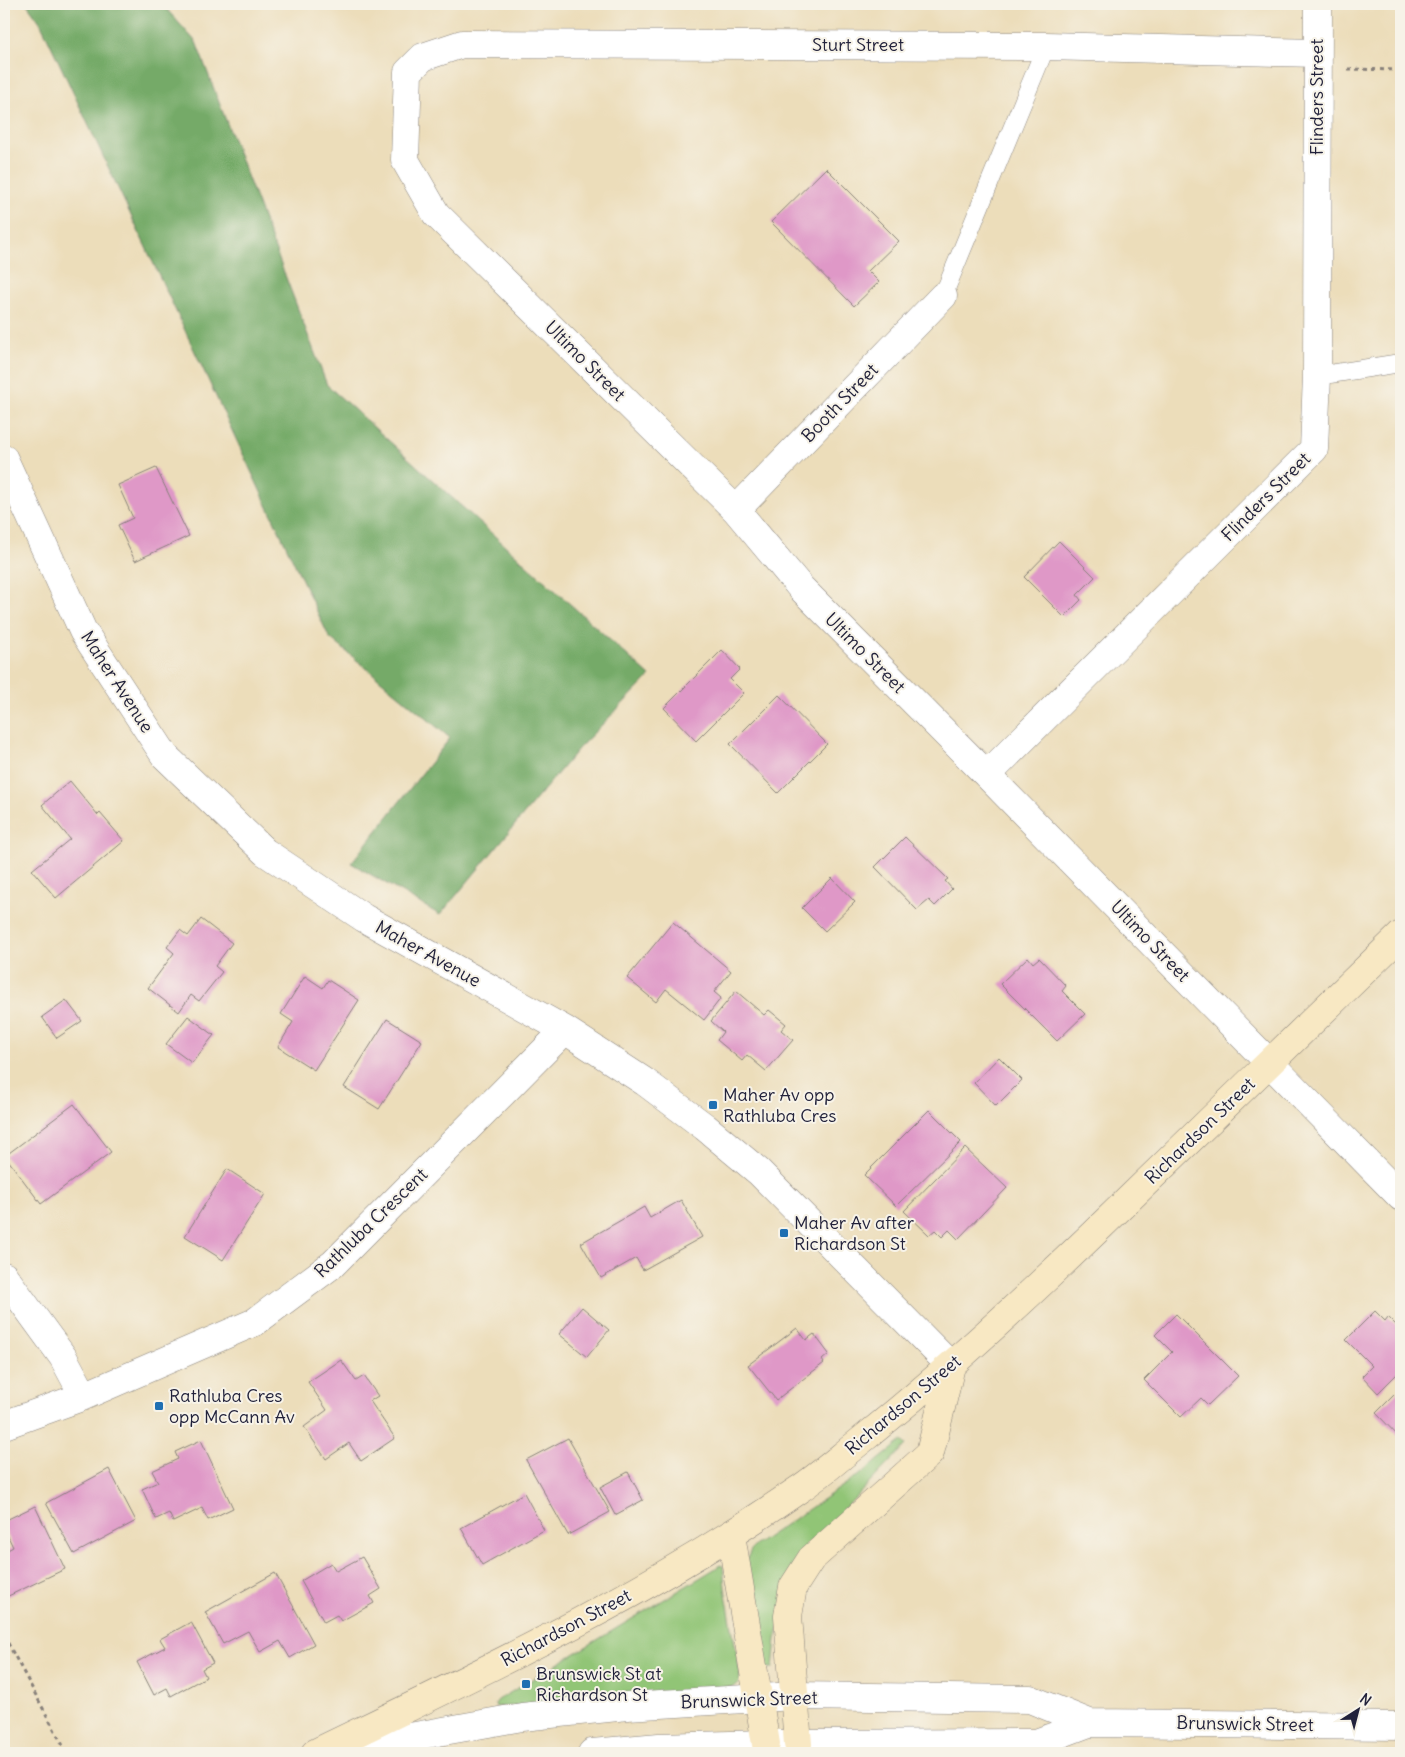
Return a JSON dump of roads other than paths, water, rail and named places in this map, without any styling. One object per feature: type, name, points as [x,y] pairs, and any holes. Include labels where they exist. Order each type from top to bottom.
[{"type":"main road","name":"Richardson Street","points":[[316,1753],[567,1630],[731,1535],[802,1488],[951,1366],[1034,1291],[1401,935]]},
{"type":"main road","points":[[798,1744],[788,1616],[793,1587],[811,1559],[930,1454],[951,1366]]},
{"type":"main road","points":[[731,1535],[766,1744]]},
{"type":"street","name":"Flinders Street","points":[[987,775],[1314,449],[1317,376],[1318,4]]},
{"type":"street","name":"Sturt Street","points":[[408,72],[423,57],[462,44],[1046,46],[1317,61]]},
{"type":"street","name":"Ultimo Street","points":[[408,72],[405,160],[436,214],[736,510],[801,588],[1401,1197]]},
{"type":"street","name":"Booth Street","points":[[736,510],[943,296]]},
{"type":"street","name":"Maher Avenue","points":[[4,459],[82,631],[165,756],[265,852],[364,918],[565,1030],[645,1082],[705,1127],[759,1172],[951,1366]]},
{"type":"street","name":"Rathluba Crescent","points":[[4,1424],[84,1396],[255,1322],[333,1264],[565,1030]]},
{"type":"street","points":[[4,1276],[63,1357],[84,1396]]},
{"type":"street","name":"Brunswick Street","points":[[316,1753],[522,1717],[627,1706],[795,1696],[1030,1699],[1090,1723]]},
{"type":"street","name":"Brunswick Street","points":[[592,1753],[659,1746],[1036,1743],[1090,1723],[1401,1726]]},
{"type":"lane","points":[[943,296],[1046,46]]},
{"type":"lane","points":[[1317,376],[1394,364]]},
{"type":"place","name":"Maher Av opp Rathluba Cres","points":[[713,1105]]},
{"type":"place","name":"Maher Av after Richardson St","points":[[784,1233]]},
{"type":"place","name":"Rathluba Cres opp McCann Av","points":[[159,1406]]},
{"type":"place","name":"Brunswick St at Richardson St","points":[[526,1684]]}]
